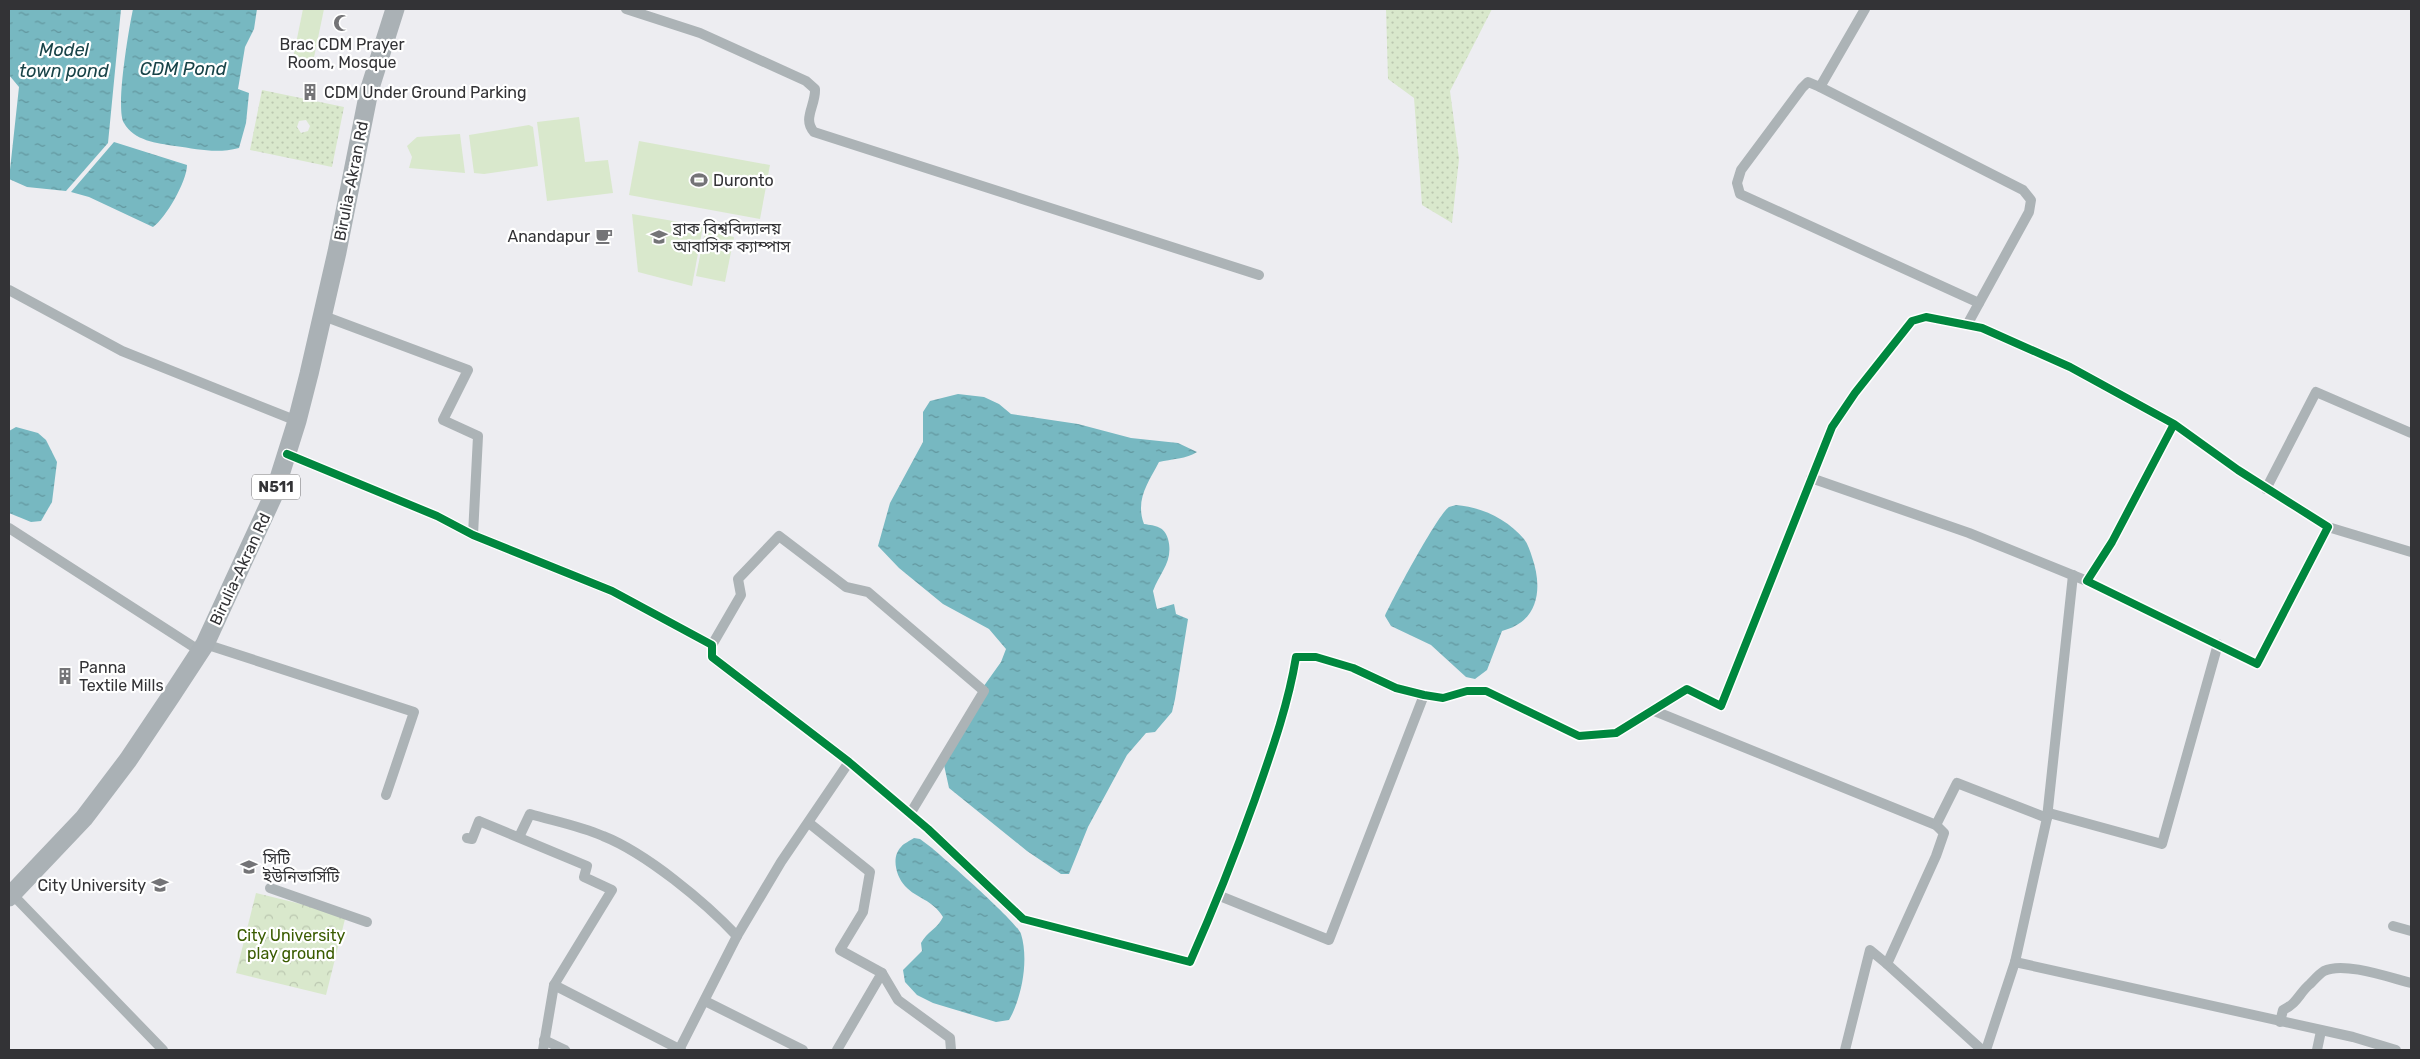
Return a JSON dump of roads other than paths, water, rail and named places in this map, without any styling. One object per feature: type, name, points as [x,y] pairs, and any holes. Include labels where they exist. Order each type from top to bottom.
[{"type":"highway","name":"Birulia-Akran Rd","points":[[10,896],[84,818],[128,760],[202,647],[274,494],[298,421],[337,252],[369,91],[395,9]]},
{"type":"street","points":[[626,9],[700,33],[806,81],[815,89],[815,96],[808,118],[809,127],[814,132],[1259,275]]},
{"type":"street","points":[[1820,87],[1865,9]]},
{"type":"street","points":[[1967,325],[2029,212],[2031,200],[2023,190],[1808,82],[1796,95],[1741,170],[1737,183],[1740,194],[1979,303]]},
{"type":"street","points":[[9,290],[122,351],[298,421]]},
{"type":"street","points":[[321,315],[468,370],[444,420],[478,436],[473,535]]},
{"type":"street","points":[[910,814],[984,691],[868,592],[846,587],[778,536],[738,580],[741,595],[712,646],[712,657],[848,762],[910,814],[1022,919],[1190,962],[1220,896],[1270,757],[1292,681],[1296,658],[1316,657],[1353,668],[1396,688],[1424,696],[1443,698],[1467,691],[1486,691],[1578,736],[1616,733],[1687,689],[1721,706],[1832,427],[1855,393],[1912,321],[1926,317],[1982,328],[2070,367],[2174,424],[2266,488],[2328,528],[2411,552]]},
{"type":"street","points":[[2266,488],[2316,392],[2411,433]]},
{"type":"street","points":[[2087,580],[2112,542],[2174,424]]},
{"type":"street","points":[[287,454],[437,516],[473,535],[612,591],[712,646]]},
{"type":"street","points":[[1811,478],[1969,533],[2087,580],[2257,664],[2328,528]]},
{"type":"street","points":[[9,528],[202,647],[414,712],[386,795]]},
{"type":"street","points":[[1986,1050],[2015,962],[2048,816],[2073,575]]},
{"type":"street","points":[[1936,825],[1957,783],[2048,816],[2162,844],[2218,644]]},
{"type":"street","points":[[1220,896],[1329,940],[1424,696]]},
{"type":"street","points":[[1652,710],[1936,825],[1944,833],[1936,856],[1887,964]]},
{"type":"street","points":[[554,985],[680,1050],[737,936],[781,862],[848,762]]},
{"type":"street","points":[[519,837],[530,814],[610,839],[626,846],[717,915],[737,936]]},
{"type":"street","points":[[466,838],[472,839],[479,821],[587,866],[584,877],[612,890],[554,985],[544,1045],[565,1050]]},
{"type":"street","points":[[809,822],[870,872],[863,912],[840,950],[882,972],[898,1000],[950,1038],[951,1050]]},
{"type":"street","points":[[270,888],[367,922]]},
{"type":"street","points":[[10,896],[163,1050]]},
{"type":"street","points":[[2393,926],[2411,931]]},
{"type":"street","points":[[1845,1050],[1870,950],[1982,1050]]},
{"type":"street","points":[[2015,962],[2321,1031],[2396,1050]]},
{"type":"street","points":[[2280,1022],[2283,1010],[2290,1007],[2303,993],[2306,986],[2325,970],[2343,968],[2411,983]]},
{"type":"street","points":[[837,1050],[882,972]]},
{"type":"street","points":[[704,1001],[802,1050]]},
{"type":"street","points":[[2317,1050],[2321,1031]]},
{"type":"water","name":"Model town pond","points":[[9,9],[121,9],[108,143],[66,191],[27,187],[9,179],[19,87],[9,75]]},
{"type":"water","name":"CDM Pond","points":[[133,9],[257,9],[254,29],[245,47],[238,89],[249,93],[246,123],[239,148],[223,151],[161,144],[146,140],[128,129],[124,123],[121,102]]},
{"type":"water","points":[[114,142],[187,165],[184,180],[175,199],[164,216],[153,227],[89,197],[71,192]]},
{"type":"water","points":[[958,394],[984,397],[999,404],[1011,414],[1078,424],[1131,438],[1178,443],[1197,452],[1184,457],[1159,462],[1144,492],[1141,507],[1144,524],[1162,529],[1168,539],[1168,560],[1153,591],[1157,609],[1174,604],[1176,614],[1188,619],[1172,712],[1155,732],[1146,733],[1127,755],[1088,827],[1069,874],[1061,874],[1027,851],[949,788],[944,765],[981,690],[1001,662],[1006,649],[989,629],[943,604],[899,568],[878,546],[890,503],[923,442],[923,412],[930,401]]},
{"type":"water","points":[[16,427],[38,433],[46,440],[57,462],[52,502],[41,521],[31,522],[9,513],[9,431]]},
{"type":"water","points":[[1456,505],[1484,511],[1502,520],[1517,532],[1529,548],[1537,580],[1537,592],[1531,612],[1514,627],[1502,631],[1487,670],[1475,679],[1466,677],[1431,645],[1391,626],[1385,616],[1405,576],[1435,525],[1449,507]]},
{"type":"water","points":[[914,838],[920,839],[932,848],[966,878],[1008,918],[1021,934],[1024,955],[1023,978],[1014,1011],[1009,1020],[996,1022],[933,1003],[917,995],[905,982],[903,970],[922,951],[921,943],[943,917],[934,906],[905,886],[897,872],[895,861],[898,851],[904,844]]},
{"type":"place","name":"Brac CDM Prayer Room, Mosque","points":[[342,23]]},
{"type":"place","name":"CDM Under Ground Parking","points":[[310,92]]},
{"type":"place","name":"Duronto","points":[[699,180]]},
{"type":"place","name":"Anandapur","points":[[604,236]]},
{"type":"place","name":"ব্রাক বিশ্ববিদ্যালয় আবাসিক ক্যাম্পাস","points":[[659,237]]},
{"type":"place","name":"Panna Textile Mills","points":[[65,676]]},
{"type":"place","name":"সিটি ইউনিভার্সিটি","points":[[249,867]]},
{"type":"place","name":"City University","points":[[160,885]]},
{"type":"park label","name":"City University play ground","points":[[291,944]]}]
